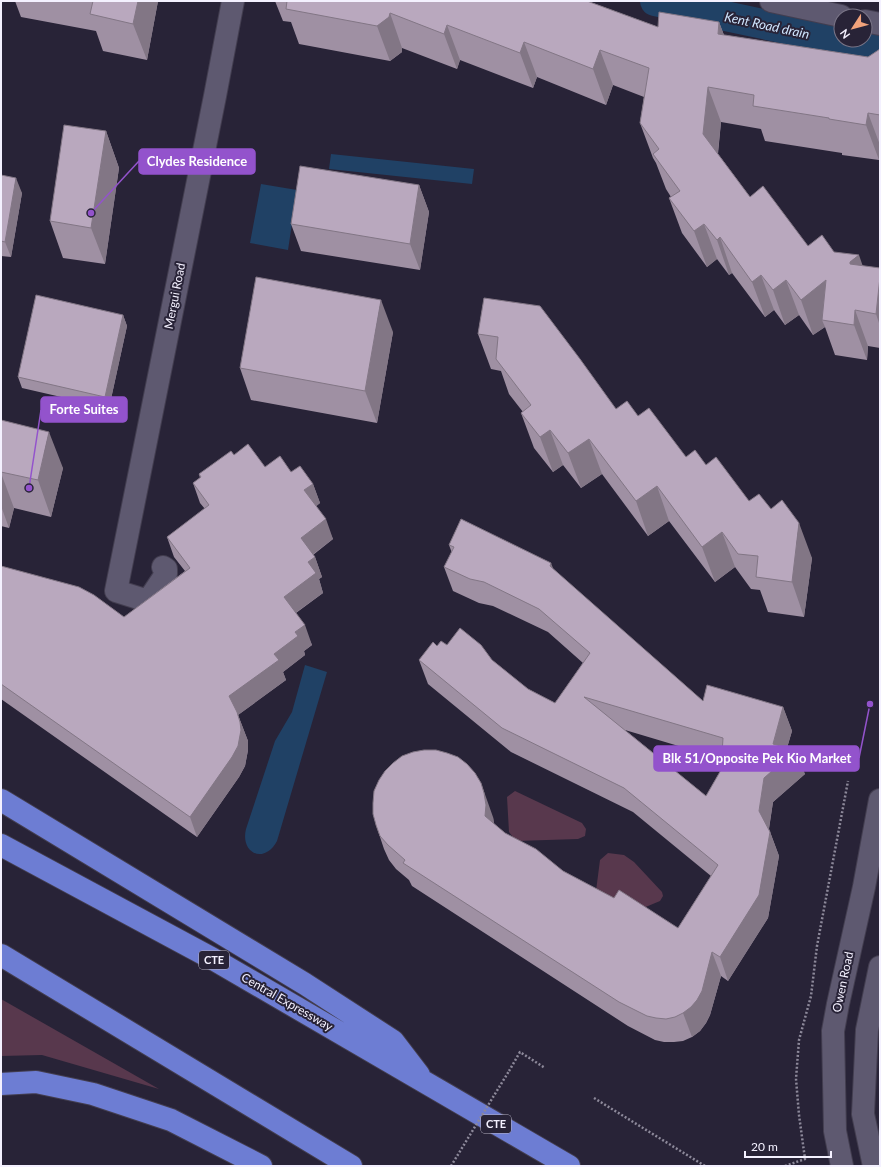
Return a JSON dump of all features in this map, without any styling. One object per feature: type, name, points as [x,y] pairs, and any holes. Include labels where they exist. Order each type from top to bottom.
[{"type":"highway","points":[[1,800],[305,984],[393,1041],[424,1081]]},
{"type":"highway","name":"Central Expressway","points":[[1,845],[213,959],[569,1166]]},
{"type":"highway","points":[[1,955],[351,1166]]},
{"type":"highway","points":[[1,1084],[36,1082],[93,1094],[171,1120],[261,1166]]},
{"type":"street","name":"Mergui Road","points":[[163,567],[166,569],[166,574],[148,600],[116,591],[233,1]]},
{"type":"street","points":[[771,1],[833,14]]},
{"type":"street","name":"Owen Road","points":[[842,1166],[835,1131],[833,1031],[838,1004],[872,887],[880,800]]},
{"type":"street","points":[[874,1166],[863,1114],[867,1030],[880,967]]},
{"type":"path","points":[[451,1166],[520,1052],[545,1068]]},
{"type":"path","points":[[594,1098],[705,1166]]},
{"type":"shaded area","points":[[515,791],[582,823],[586,829],[585,836],[578,839],[516,841],[509,832],[507,797]]},
{"type":"shaded area","points":[[608,853],[624,855],[634,862],[662,892],[663,896],[660,901],[636,911],[596,891],[600,860]]},
{"type":"shaded area","points":[[1,999],[159,1089],[42,1055],[1,1056]]},
{"type":"water","points":[[331,154],[474,169],[472,184],[329,169]]},
{"type":"water","points":[[261,184],[297,190],[288,250],[250,243]]},
{"type":"water","points":[[305,665],[327,672],[277,841],[266,853],[254,853],[246,844],[246,829],[275,741],[292,712]]},
{"type":"building","points":[[93,1],[138,1],[133,24],[90,14]]},
{"type":"building","points":[[287,1],[587,1],[658,27],[659,12],[719,22],[718,34],[868,57],[880,49],[880,115],[868,113],[866,125],[753,106],[754,95],[708,87],[703,134],[750,197],[763,186],[808,246],[822,235],[834,252],[859,255],[850,262],[850,264],[880,268],[876,314],[855,310],[854,325],[822,320],[826,280],[801,300],[786,280],[773,290],[761,275],[752,282],[720,237],[717,240],[704,224],[694,231],[669,198],[680,191],[653,154],[659,149],[640,123],[649,68],[600,50],[593,69],[524,42],[520,53],[447,25],[444,34],[390,13],[389,17],[377,26],[286,9]]},
{"type":"building","points":[[64,125],[106,131],[91,228],[50,221]]},
{"type":"building","points":[[300,166],[419,185],[410,244],[291,224]]},
{"type":"building","points":[[1,175],[16,178],[5,242],[1,241]]},
{"type":"building","points":[[256,277],[381,300],[365,391],[240,368]]},
{"type":"building","points":[[36,295],[123,315],[105,397],[18,377]]},
{"type":"building","points":[[484,298],[540,306],[616,409],[627,401],[638,416],[649,408],[686,457],[695,450],[706,465],[716,457],[749,501],[759,494],[771,509],[782,500],[799,523],[792,582],[756,577],[758,556],[738,554],[722,532],[702,547],[657,486],[636,501],[589,439],[568,453],[550,430],[540,437],[521,413],[531,405],[496,359],[498,337],[478,334]]},
{"type":"building","points":[[1,420],[49,432],[38,480],[1,472]]},
{"type":"building","points":[[248,444],[265,467],[280,456],[291,472],[300,466],[313,484],[304,490],[326,519],[301,538],[315,557],[308,562],[316,573],[284,597],[305,625],[295,632],[298,636],[274,654],[279,660],[229,696],[240,722],[241,730],[238,746],[190,817],[1,684],[1,566],[79,587],[94,595],[124,617],[190,568],[167,537],[209,505],[193,483],[201,477],[199,474],[231,451],[234,455]]},
{"type":"building","points":[[461,519],[551,563],[550,566],[703,701],[707,685],[783,707],[773,744],[796,750],[764,778],[759,811],[770,832],[759,895],[720,957],[712,952],[702,991],[697,1000],[691,1007],[675,1017],[666,1019],[647,1016],[619,1002],[403,863],[405,860],[380,836],[373,814],[374,791],[379,780],[385,771],[402,756],[424,750],[436,750],[458,757],[475,773],[481,783],[484,793],[486,805],[485,816],[505,833],[536,849],[563,871],[614,898],[619,890],[678,928],[718,865],[624,788],[502,728],[419,660],[433,642],[437,646],[441,641],[447,645],[460,628],[481,645],[492,660],[528,689],[555,703],[590,653],[539,609],[484,582],[470,579],[444,567],[454,547],[449,545]],"holes":[[[584,697],[723,738],[721,770],[706,796]]]},
{"type":"waterway","name":"Kent Road drain","points":[[655,1],[880,49]]},
{"type":"place","name":"Clydes Residence","points":[[91,213]]},
{"type":"place","name":"Forte Suites","points":[[29,488]]},
{"type":"place","name":"Blk 51/Opposite Pek Kio Market","points":[[870,704]]}]
